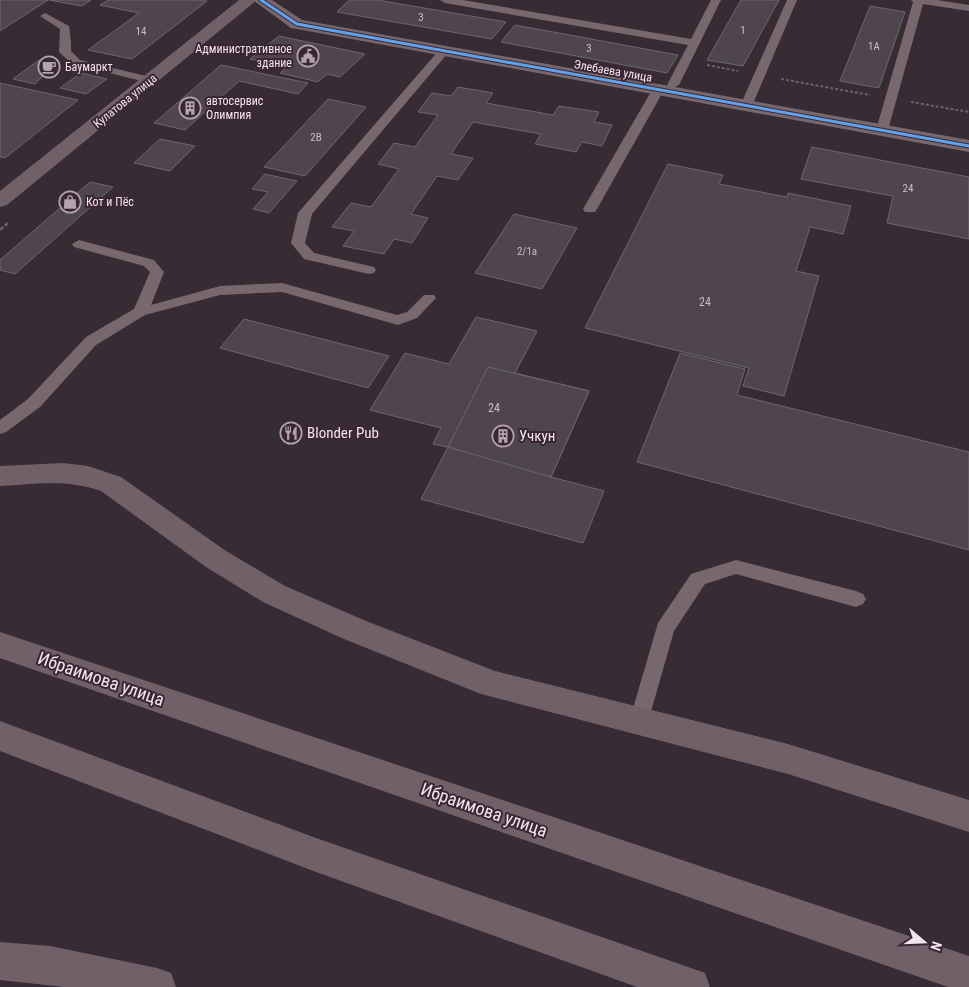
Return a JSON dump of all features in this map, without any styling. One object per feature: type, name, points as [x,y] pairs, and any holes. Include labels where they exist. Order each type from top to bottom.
[{"type":"main road","name":"Кулатова улица","points":[[0,201],[250,0]]},
{"type":"main road","points":[[0,476],[63,473],[88,476],[111,484],[216,559],[274,594],[356,630],[492,684],[788,759],[969,816]]},
{"type":"main road","points":[[0,483],[40,475]]},
{"type":"main road","name":"Ибраимова улица","points":[[0,645],[969,975]]},
{"type":"main road","points":[[0,736],[316,855],[691,987]]},
{"type":"main road","points":[[0,961],[50,965],[157,987]]},
{"type":"street","name":"Элебаева улица","points":[[261,0],[297,24],[665,87],[746,106],[969,146]]},
{"type":"lane","points":[[445,0],[695,43]]},
{"type":"lane","points":[[590,209],[665,87],[686,62],[716,0]]},
{"type":"lane","points":[[746,106],[792,0]]},
{"type":"lane","points":[[882,130],[917,0],[969,8]]},
{"type":"lane","points":[[45,16],[65,28],[66,42],[64,52],[76,62],[150,80]]},
{"type":"lane","points":[[369,270],[309,256],[298,243],[305,213],[444,50]]},
{"type":"lane","points":[[79,244],[149,263],[157,272],[140,312]]},
{"type":"lane","points":[[0,428],[34,403],[92,341],[140,312],[220,291],[282,287],[398,320],[412,314],[429,298]]},
{"type":"lane","points":[[639,722],[665,628],[698,579],[736,567],[856,599]]},
{"type":"path","points":[[686,62],[969,112]]},
{"type":"building","points":[[0,0],[48,0],[0,31]]},
{"type":"building","points":[[49,0],[91,0],[82,6]]},
{"type":"building","points":[[108,0],[207,1],[132,59],[88,50],[139,13],[100,5]]},
{"type":"building","points":[[349,0],[377,0],[506,22],[492,39],[337,12]]},
{"type":"building","points":[[741,0],[779,0],[743,66],[707,60]]},
{"type":"building","points":[[870,6],[905,12],[879,88],[840,81]]},
{"type":"building","points":[[515,25],[678,55],[667,73],[501,42]]},
{"type":"building","name":"Административное здание","points":[[279,36],[365,54],[340,77],[327,74],[318,82],[280,73],[287,67],[250,59]]},
{"type":"building","points":[[39,60],[49,67],[35,84],[13,79]]},
{"type":"building","name":"автосервис Олимпия","points":[[221,65],[308,83],[298,94],[239,81],[185,130],[154,123]]},
{"type":"building","points":[[81,73],[107,79],[86,94],[60,88]]},
{"type":"building","points":[[0,83],[78,100],[5,158],[0,157]]},
{"type":"building","points":[[458,87],[493,93],[486,103],[553,115],[559,106],[599,112],[594,122],[612,125],[602,146],[582,142],[576,152],[535,144],[541,134],[473,122],[451,154],[473,158],[458,180],[437,176],[411,214],[428,218],[412,243],[394,239],[384,254],[343,246],[354,231],[332,227],[351,203],[371,207],[399,169],[378,164],[394,143],[415,147],[438,115],[418,112],[432,93],[451,96]]},
{"type":"building","points":[[328,99],[366,107],[305,176],[264,167]]},
{"type":"building","points":[[160,139],[195,146],[170,171],[134,163]]},
{"type":"building","points":[[812,147],[969,177],[969,239],[887,223],[893,196],[801,179]]},
{"type":"building","points":[[668,164],[723,175],[719,184],[787,197],[788,193],[851,206],[843,234],[810,227],[796,271],[819,276],[784,396],[743,386],[749,368],[585,328]]},
{"type":"building","points":[[265,174],[297,181],[269,213],[253,209],[268,192],[252,189]]},
{"type":"building","points":[[90,182],[113,187],[15,274],[0,270],[0,260]]},
{"type":"building","points":[[514,214],[577,228],[542,289],[475,273]]},
{"type":"building","name":"Учкун","points":[[476,317],[537,331],[515,373],[589,391],[551,477],[604,491],[583,543],[421,499],[448,447],[433,444],[441,428],[370,410],[405,353],[449,364]]},
{"type":"building","points":[[244,319],[389,356],[368,388],[220,348]]},
{"type":"building","points":[[680,353],[745,369],[737,395],[969,452],[969,550],[637,462]]},
{"type":"building","points":[[488,367],[589,391],[551,477],[448,447]]},
{"type":"cycle path","points":[[261,0],[297,24],[969,146]]},
{"type":"place","name":"Административное здание","points":[[308,56]]},
{"type":"place","name":"Баумаркт","points":[[49,67]]},
{"type":"place","name":"автосервис Олимпия","points":[[190,108]]},
{"type":"place","name":"Кот и Пёс","points":[[70,202]]},
{"type":"place","name":"Blonder Pub","points":[[291,433]]},
{"type":"place","name":"Учкун","points":[[503,436]]}]
